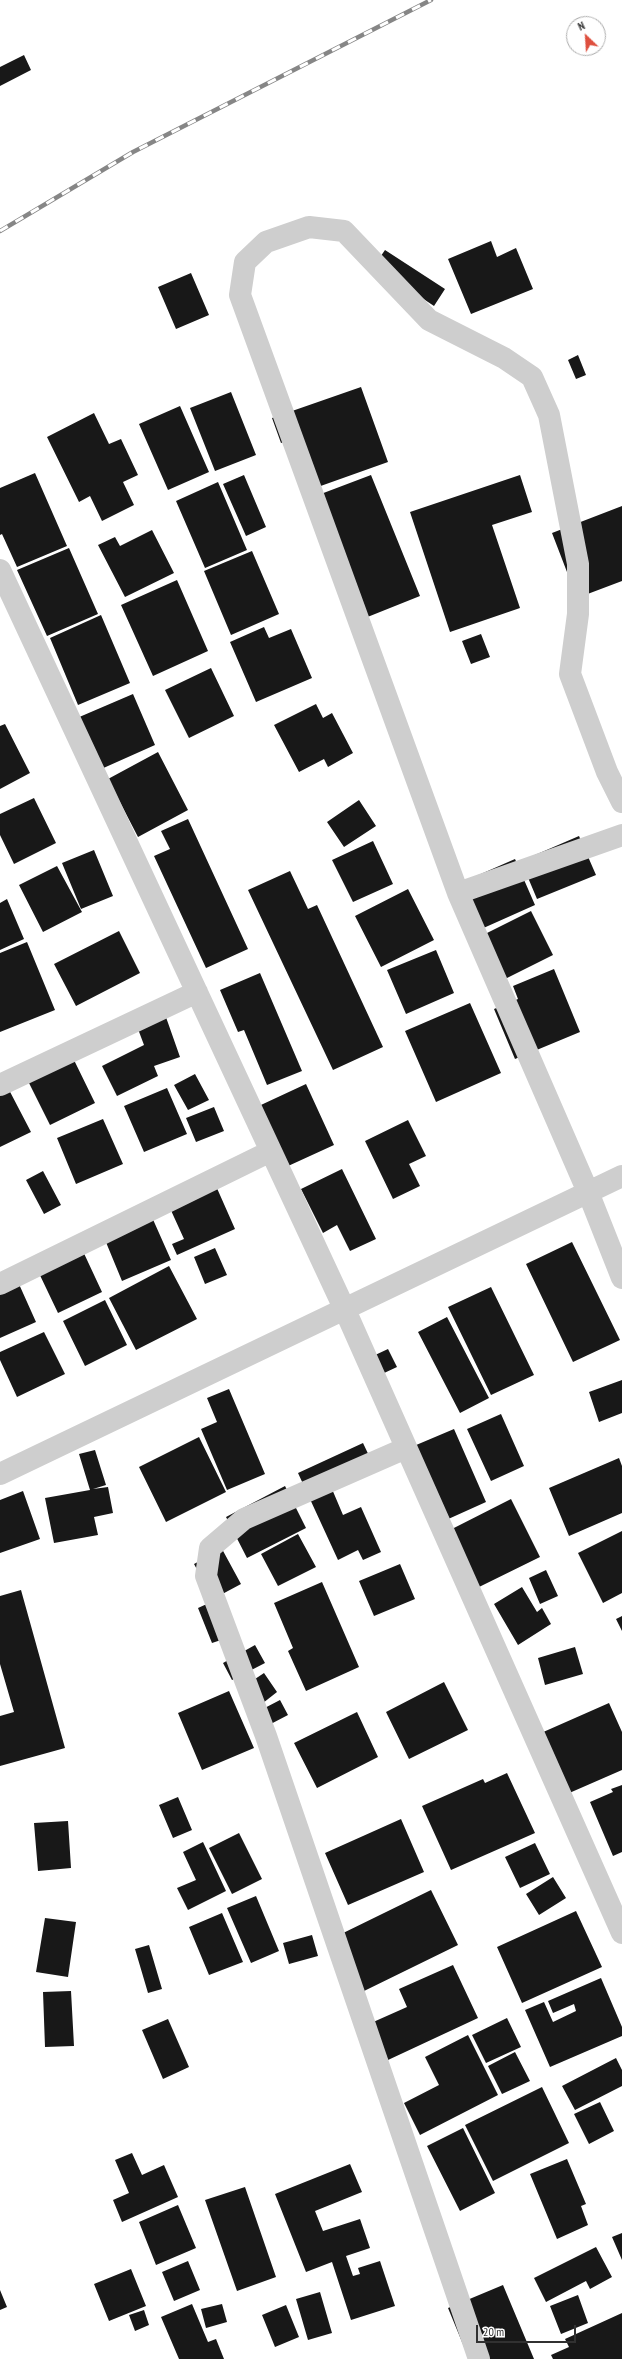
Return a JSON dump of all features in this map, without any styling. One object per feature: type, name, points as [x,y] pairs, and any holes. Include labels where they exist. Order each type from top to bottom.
[{"type":"street","points":[[622,802],[607,772],[570,674],[578,614],[578,564],[549,415],[532,377],[504,358],[428,320],[344,231],[309,227],[266,242],[245,262],[240,295],[458,893],[588,1192],[622,1278]]},
{"type":"street","points":[[0,570],[345,1310],[622,1933]]},
{"type":"street","points":[[458,893],[622,835]]},
{"type":"street","points":[[0,1085],[196,992]]},
{"type":"street","points":[[0,1284],[270,1150]]},
{"type":"street","points":[[0,1474],[622,1176]]},
{"type":"street","points":[[406,1448],[244,1519],[210,1548],[206,1576],[272,1751],[479,2359]]},
{"type":"building","points":[[24,55],[31,70],[0,86],[0,67]]},
{"type":"building","points":[[491,241],[497,257],[516,248],[533,289],[471,314],[448,259]]},
{"type":"building","points":[[385,250],[445,289],[434,306],[374,266]]},
{"type":"building","points":[[191,273],[209,315],[176,329],[158,287]]},
{"type":"building","points":[[578,355],[586,375],[576,379],[568,360]]},
{"type":"building","points":[[361,387],[388,462],[315,488],[297,437],[281,443],[272,418]]},
{"type":"building","points":[[231,392],[256,455],[215,471],[190,408]]},
{"type":"building","points":[[180,406],[209,472],[168,490],[139,424]]},
{"type":"building","points":[[94,413],[109,444],[121,439],[138,475],[123,482],[134,505],[102,521],[90,496],[79,502],[47,437]]},
{"type":"building","points":[[35,473],[67,546],[17,567],[2,534],[0,535],[0,488]]},
{"type":"building","points":[[244,475],[266,527],[246,536],[223,484]]},
{"type":"building","points":[[371,475],[420,596],[355,622],[305,500]]},
{"type":"building","points":[[520,475],[532,512],[492,525],[520,608],[450,632],[410,512]]},
{"type":"building","points":[[218,482],[247,550],[205,568],[176,501]]},
{"type":"building","points":[[622,506],[622,581],[577,598],[552,533]]},
{"type":"building","points":[[152,530],[174,573],[125,597],[98,545],[115,537],[120,546]]},
{"type":"building","points":[[69,548],[98,614],[47,636],[17,570]]},
{"type":"building","points":[[252,551],[279,614],[231,635],[204,571]]},
{"type":"building","points":[[177,580],[208,651],[153,676],[121,605]]},
{"type":"building","points":[[101,615],[130,683],[78,705],[50,638]]},
{"type":"building","points":[[264,627],[269,638],[291,629],[312,678],[256,702],[230,642]]},
{"type":"building","points":[[481,634],[490,657],[471,664],[462,641]]},
{"type":"building","points":[[211,668],[234,716],[189,738],[165,690]]},
{"type":"building","points":[[133,694],[155,745],[99,770],[77,718]]},
{"type":"building","points":[[316,704],[323,718],[332,713],[353,753],[328,767],[324,759],[299,772],[274,725]]},
{"type":"building","points":[[5,724],[30,773],[0,789],[0,726]]},
{"type":"building","points":[[158,752],[188,810],[138,837],[108,779]]},
{"type":"building","points":[[34,798],[56,843],[14,864],[0,835],[0,814]]},
{"type":"building","points":[[359,800],[376,826],[344,847],[327,822]]},
{"type":"building","points":[[188,819],[248,949],[206,968],[154,856],[170,849],[161,831]]},
{"type":"building","points":[[579,836],[596,875],[537,899],[521,861]]},
{"type":"building","points":[[373,841],[393,884],[353,902],[332,860]]},
{"type":"building","points":[[94,850],[113,896],[81,909],[62,863]]},
{"type":"building","points":[[515,859],[535,905],[479,930],[458,884]]},
{"type":"building","points":[[57,866],[82,912],[43,932],[19,885]]},
{"type":"building","points":[[290,871],[308,909],[317,905],[383,1047],[333,1070],[248,890]]},
{"type":"building","points":[[408,889],[434,940],[381,967],[355,916]]},
{"type":"building","points":[[7,899],[24,939],[0,950],[0,903]]},
{"type":"building","points":[[531,911],[553,955],[495,984],[473,940]]},
{"type":"building","points":[[119,931],[140,973],[76,1006],[54,964]]},
{"type":"building","points":[[27,942],[55,1010],[0,1032],[0,953]]},
{"type":"building","points":[[436,950],[454,993],[406,1014],[387,970]]},
{"type":"building","points":[[554,969],[580,1032],[515,1059],[494,1009],[518,999],[513,986]]},
{"type":"building","points":[[260,973],[302,1071],[267,1085],[244,1030],[238,1032],[220,990]]},
{"type":"building","points":[[161,1003],[180,1057],[154,1066],[158,1076],[117,1096],[102,1066],[144,1045],[132,1013]]},
{"type":"building","points":[[470,1003],[501,1073],[436,1102],[405,1031]]},
{"type":"building","points":[[73,1058],[95,1103],[50,1125],[28,1081]]},
{"type":"building","points":[[195,1074],[209,1100],[188,1110],[174,1085]]},
{"type":"building","points":[[306,1084],[334,1145],[275,1172],[248,1111]]},
{"type":"building","points":[[7,1086],[31,1132],[0,1147],[0,1090]]},
{"type":"building","points":[[167,1088],[187,1134],[144,1152],[124,1106]]},
{"type":"building","points":[[214,1107],[224,1131],[196,1142],[186,1118]]},
{"type":"building","points":[[103,1119],[123,1164],[76,1184],[57,1138]]},
{"type":"building","points":[[408,1120],[426,1156],[409,1164],[420,1186],[393,1199],[365,1141]]},
{"type":"building","points":[[342,1169],[376,1239],[350,1251],[337,1225],[323,1233],[301,1189]]},
{"type":"building","points":[[43,1171],[61,1205],[44,1214],[26,1180]]},
{"type":"building","points":[[216,1186],[235,1229],[177,1255],[172,1244],[184,1239],[169,1206]]},
{"type":"building","points":[[151,1215],[171,1260],[122,1281],[103,1235]]},
{"type":"building","points":[[572,1242],[620,1340],[573,1362],[526,1264]]},
{"type":"building","points":[[81,1247],[102,1292],[58,1313],[37,1269]]},
{"type":"building","points":[[215,1248],[227,1275],[205,1284],[194,1257]]},
{"type":"building","points":[[169,1266],[197,1319],[136,1350],[109,1298]]},
{"type":"building","points":[[14,1273],[36,1322],[0,1338],[0,1279]]},
{"type":"building","points":[[491,1287],[534,1375],[491,1395],[448,1307]]},
{"type":"building","points":[[105,1300],[127,1345],[85,1366],[63,1321]]},
{"type":"building","points":[[447,1317],[489,1398],[460,1413],[418,1332]]},
{"type":"building","points":[[44,1332],[65,1374],[17,1397],[0,1360],[0,1352]]},
{"type":"building","points":[[388,1349],[397,1367],[382,1374],[373,1356]]},
{"type":"building","points":[[622,1380],[622,1413],[599,1422],[589,1392]]},
{"type":"building","points":[[229,1389],[265,1474],[227,1490],[201,1429],[217,1422],[207,1398]]},
{"type":"building","points":[[501,1414],[524,1466],[491,1481],[467,1429]]},
{"type":"building","points":[[454,1429],[486,1502],[435,1525],[402,1451]]},
{"type":"building","points":[[199,1437],[226,1492],[166,1522],[139,1467]]},
{"type":"building","points":[[363,1443],[372,1462],[329,1482],[343,1515],[361,1507],[381,1552],[363,1560],[358,1550],[338,1560],[298,1473]]},
{"type":"building","points":[[95,1450],[106,1485],[93,1489],[108,1487],[113,1513],[94,1517],[98,1535],[54,1543],[45,1498],[90,1490],[79,1454]]},
{"type":"building","points":[[619,1458],[622,1466],[622,1513],[569,1536],[549,1488]]},
{"type":"building","points":[[285,1486],[306,1528],[247,1558],[226,1517]]},
{"type":"building","points":[[23,1491],[40,1539],[0,1553],[0,1500]]},
{"type":"building","points":[[511,1499],[540,1557],[477,1588],[448,1531]]},
{"type":"building","points":[[622,1531],[622,1593],[603,1603],[578,1553]]},
{"type":"building","points":[[298,1534],[316,1567],[278,1586],[261,1554]]},
{"type":"building","points":[[222,1549],[241,1584],[213,1599],[194,1564]]},
{"type":"building","points":[[400,1564],[415,1599],[374,1616],[359,1581]]},
{"type":"building","points":[[546,1570],[558,1596],[540,1604],[529,1578]]},
{"type":"building","points":[[322,1582],[359,1667],[306,1691],[288,1651],[293,1648],[274,1603]]},
{"type":"building","points":[[522,1587],[537,1612],[542,1608],[551,1624],[518,1645],[494,1604]]},
{"type":"building","points":[[21,1590],[65,1748],[0,1766],[0,1716],[14,1712],[0,1664],[0,1596]]},
{"type":"building","points":[[209,1603],[224,1639],[212,1643],[198,1608]]},
{"type":"building","points":[[622,1616],[622,1631],[616,1619]]},
{"type":"building","points":[[255,1645],[265,1663],[232,1680],[223,1663]]},
{"type":"building","points":[[575,1647],[583,1674],[545,1685],[538,1658]]},
{"type":"building","points":[[264,1673],[277,1692],[263,1703],[249,1683]]},
{"type":"building","points":[[444,1682],[468,1730],[409,1759],[386,1712]]},
{"type":"building","points":[[229,1691],[254,1748],[202,1770],[178,1713]]},
{"type":"building","points":[[280,1700],[288,1715],[265,1727],[257,1712]]},
{"type":"building","points":[[609,1703],[622,1732],[622,1770],[567,1794],[541,1733]]},
{"type":"building","points":[[357,1712],[378,1757],[317,1788],[294,1743]]},
{"type":"building","points":[[507,1773],[535,1833],[451,1870],[422,1806],[483,1779],[485,1783]]},
{"type":"building","points":[[622,1785],[622,1852],[613,1856],[590,1802],[613,1792],[611,1789]]},
{"type":"building","points":[[178,1797],[192,1830],[173,1838],[159,1805]]},
{"type":"building","points":[[401,1819],[424,1872],[348,1905],[325,1853]]},
{"type":"building","points":[[68,1821],[71,1868],[38,1871],[34,1823]]},
{"type":"building","points":[[239,1833],[262,1879],[232,1894],[209,1848]]},
{"type":"building","points":[[203,1842],[226,1891],[188,1910],[177,1888],[196,1880],[183,1852]]},
{"type":"building","points":[[535,1843],[550,1874],[520,1888],[505,1857]]},
{"type":"building","points":[[553,1877],[566,1898],[539,1915],[526,1894]]},
{"type":"building","points":[[431,1890],[458,1945],[362,1992],[335,1937]]},
{"type":"building","points":[[256,1896],[279,1951],[251,1963],[227,1908]]},
{"type":"building","points":[[576,1911],[602,1967],[522,2003],[497,1947]]},
{"type":"building","points":[[222,1913],[243,1962],[209,1975],[189,1927]]},
{"type":"building","points":[[45,1918],[76,1922],[68,1977],[36,1972]]},
{"type":"building","points":[[312,1935],[318,1956],[289,1964],[283,1943]]},
{"type":"building","points":[[149,1945],[162,1989],[148,1993],[135,1949]]},
{"type":"building","points":[[453,1965],[478,2018],[388,2060],[371,2023],[407,2007],[399,1989]]},
{"type":"building","points":[[601,1978],[622,2027],[622,2036],[550,2067],[525,2010],[544,2002],[553,2022],[576,2011],[574,2004],[553,2013],[548,2001]]},
{"type":"building","points":[[71,1991],[74,2046],[45,2047],[43,1992]]},
{"type":"building","points":[[507,2018],[521,2047],[486,2063],[472,2035]]},
{"type":"building","points":[[168,2019],[189,2067],[163,2079],[142,2030]]},
{"type":"building","points":[[468,2035],[498,2095],[420,2135],[404,2103],[439,2085],[425,2057]]},
{"type":"building","points":[[515,2052],[530,2081],[502,2094],[488,2066]]},
{"type":"building","points":[[616,2058],[622,2070],[622,2086],[575,2110],[562,2086]]},
{"type":"building","points":[[542,2087],[569,2143],[493,2181],[465,2125]]},
{"type":"building","points":[[600,2102],[614,2131],[589,2144],[574,2114]]},
{"type":"building","points":[[463,2128],[495,2193],[460,2211],[427,2146]]},
{"type":"building","points":[[132,2153],[142,2175],[164,2165],[178,2197],[122,2222],[113,2200],[129,2193],[115,2160]]},
{"type":"building","points":[[567,2159],[586,2204],[581,2206],[588,2225],[557,2239],[530,2174]]},
{"type":"building","points":[[350,2164],[362,2192],[315,2211],[323,2231],[360,2219],[370,2248],[346,2256],[353,2276],[360,2274],[358,2268],[380,2261],[395,2306],[351,2320],[332,2262],[306,2272],[275,2194]]},
{"type":"building","points":[[245,2187],[276,2277],[237,2291],[205,2200]]},
{"type":"building","points":[[178,2205],[196,2248],[156,2265],[139,2222]]},
{"type":"building","points":[[622,2233],[622,2260],[612,2237]]},
{"type":"building","points":[[596,2247],[612,2277],[590,2289],[586,2281],[546,2302],[534,2278]]},
{"type":"building","points":[[188,2261],[200,2290],[174,2301],[162,2272]]},
{"type":"building","points":[[131,2269],[146,2306],[109,2321],[94,2284]]},
{"type":"building","points":[[503,2285],[534,2359],[469,2359],[448,2308]]},
{"type":"building","points":[[0,2290],[7,2307],[0,2310]]},
{"type":"building","points":[[320,2292],[332,2333],[308,2340],[296,2299]]},
{"type":"building","points":[[578,2295],[588,2323],[561,2334],[550,2306]]},
{"type":"building","points":[[192,2304],[208,2342],[216,2339],[224,2359],[179,2359],[161,2317]]},
{"type":"building","points":[[222,2304],[227,2322],[206,2328],[201,2309]]},
{"type":"building","points":[[286,2305],[299,2337],[275,2347],[262,2315]]},
{"type":"building","points":[[144,2310],[149,2325],[135,2331],[129,2315]]},
{"type":"building","points":[[622,2313],[622,2359],[553,2359],[551,2355],[569,2347],[565,2339]]},
{"type":"railway","points":[[0,231],[133,152],[431,0]]}]
